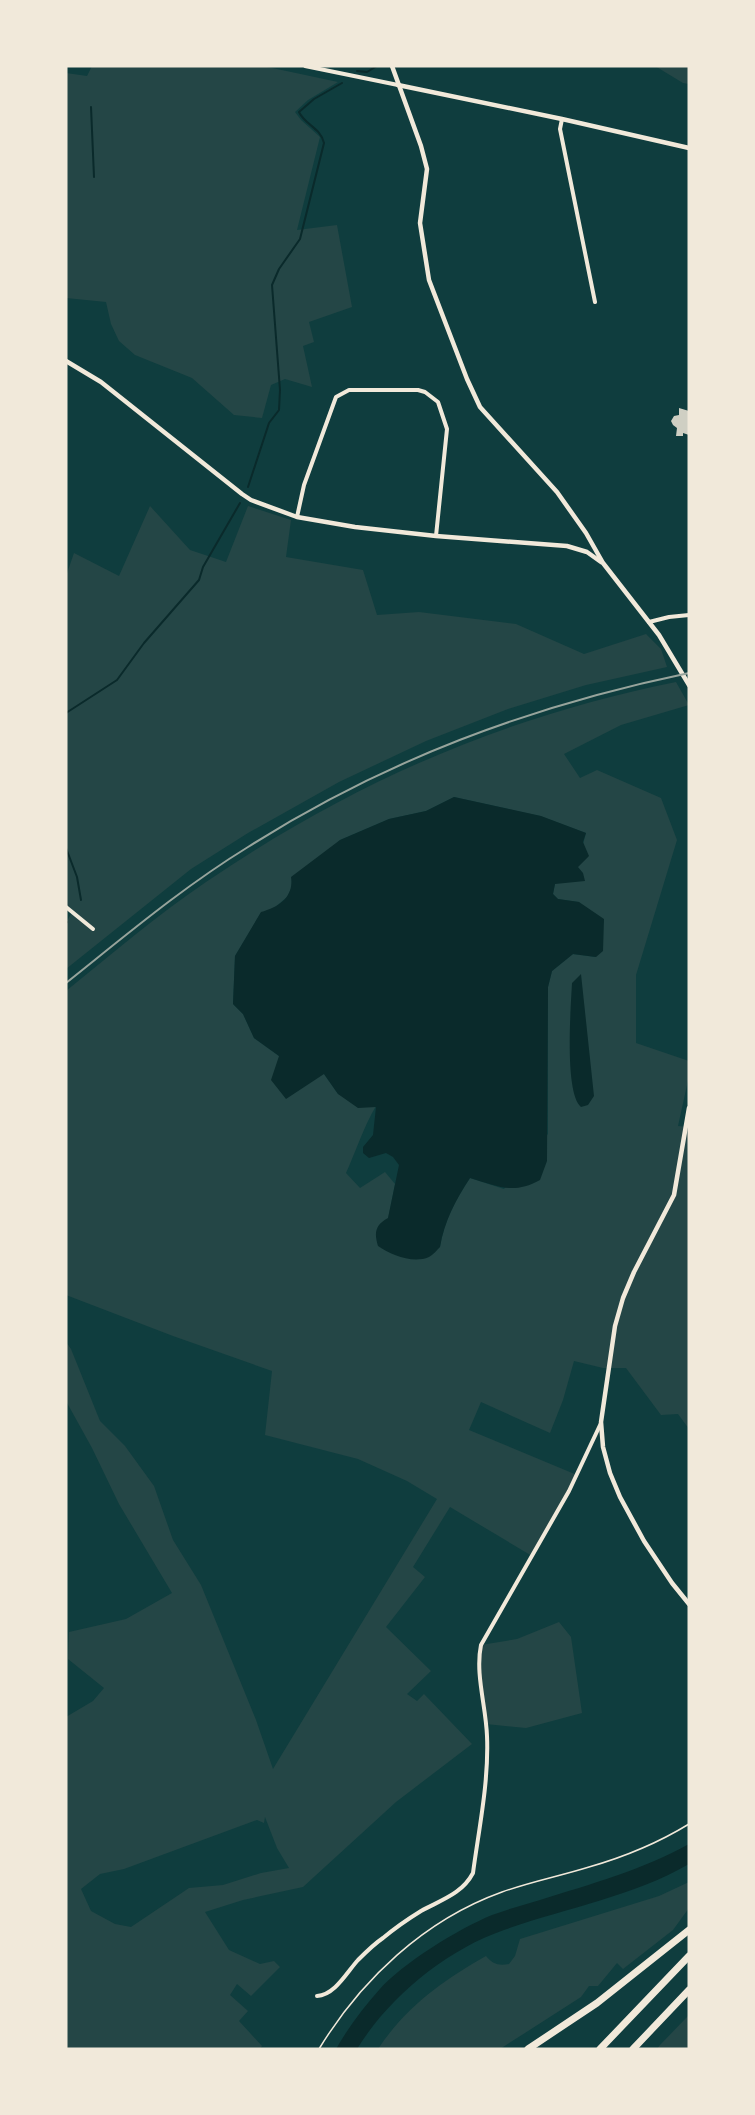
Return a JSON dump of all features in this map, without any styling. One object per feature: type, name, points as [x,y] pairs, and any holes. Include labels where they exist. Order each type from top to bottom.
[{"type":"highway","points":[[528,2049],[597,2003],[689,1930]]},
{"type":"highway","points":[[600,2049],[689,1956]]},
{"type":"highway","points":[[633,2049],[689,1990]]},
{"type":"street","points":[[305,66],[562,118],[689,148]]},
{"type":"street","points":[[392,66],[421,146],[427,170],[420,224],[429,280],[480,407],[557,492],[586,533],[603,563],[659,635],[688,683]]},
{"type":"street","points":[[562,118],[560,129],[595,302]]},
{"type":"street","points":[[66,361],[101,382],[251,500],[297,517],[355,527],[435,536],[567,546],[587,552],[603,563]]},
{"type":"street","points":[[297,517],[304,485],[336,397],[349,390],[418,390],[425,392],[438,402],[447,429],[435,536]]},
{"type":"street","points":[[649,622],[689,615]]},
{"type":"street","points":[[66,907],[93,929]]},
{"type":"street","points":[[689,1108],[674,1195],[634,1272],[615,1326],[601,1422],[603,1447],[620,1497],[644,1541],[689,1604]]},
{"type":"street","points":[[317,1996],[324,1995],[335,1987],[360,1957],[383,1937],[418,1913],[450,1897],[468,1882],[473,1873],[487,1764],[487,1736],[478,1658],[481,1645],[569,1491],[601,1422]]},
{"type":"lane","points":[[319,2049],[336,2021],[376,1974],[445,1920],[485,1898],[618,1857],[650,1845],[689,1824]]},
{"type":"shaded area","points":[[92,66],[263,66],[338,82],[308,100],[295,112],[320,137],[297,230],[337,225],[352,307],[309,322],[314,342],[303,346],[312,387],[285,379],[271,385],[262,418],[234,415],[192,378],[135,355],[119,341],[111,324],[106,302],[66,298],[66,73],[87,76]]},
{"type":"shaded area","points":[[655,66],[689,66],[689,84],[683,83]]},
{"type":"shaded area","points":[[150,506],[190,550],[226,562],[248,506],[291,520],[286,557],[363,570],[377,615],[419,612],[516,624],[584,654],[646,634],[661,649],[667,667],[586,685],[508,709],[426,741],[339,782],[248,833],[191,869],[66,969],[66,923],[72,912],[66,907],[66,576],[74,553],[119,576]]},
{"type":"shaded area","points":[[676,682],[689,705],[621,725],[564,754],[580,778],[597,770],[661,798],[677,840],[636,975],[636,1043],[689,1061],[689,1076],[678,1126],[689,1127],[689,1429],[678,1414],[661,1415],[626,1368],[603,1368],[574,1361],[563,1400],[550,1433],[481,1402],[469,1430],[577,1475],[532,1556],[450,1507],[413,1567],[425,1577],[386,1627],[431,1671],[407,1694],[417,1701],[424,1694],[472,1744],[396,1802],[303,1887],[243,1900],[205,1912],[229,1950],[260,1964],[274,1961],[280,1967],[251,1996],[237,1984],[230,1995],[248,2011],[239,2021],[262,2046],[260,2049],[66,2049],[66,1717],[93,1701],[104,1688],[68,1659],[69,1632],[126,1619],[172,1593],[119,1504],[66,1401],[66,1342],[71,1349],[100,1421],[125,1446],[154,1486],[173,1540],[201,1585],[256,1720],[273,1769],[437,1499],[407,1481],[358,1459],[265,1435],[272,1371],[66,1295],[66,991],[206,882],[317,813],[374,784],[490,734],[612,697]],"holes":[[[454,797],[540,816],[586,833],[577,867],[555,884],[553,894],[558,899],[579,902],[595,957],[573,954],[552,971],[548,987],[548,1134],[504,1189],[470,1178],[451,1211],[440,1247],[388,1219],[395,1184],[385,1172],[360,1188],[346,1173],[376,1106],[338,1094],[324,1074],[279,1056],[254,1038],[243,1014],[233,1004],[235,956],[261,913],[273,909],[287,897],[292,887],[340,840],[389,819],[426,811]],[[265,1817],[277,1848],[289,1868],[261,1873],[223,1885],[189,1888],[131,1927],[115,1924],[91,1911],[81,1889],[100,1874],[124,1869],[257,1820],[264,1823]]]},
{"type":"shaded area","points":[[454,797],[541,816],[586,833],[583,842],[589,856],[578,867],[585,881],[555,884],[553,894],[558,899],[579,902],[604,919],[603,951],[596,957],[573,954],[552,971],[548,987],[547,1161],[540,1180],[530,1185],[505,1188],[470,1178],[451,1211],[440,1247],[429,1257],[416,1260],[396,1255],[378,1246],[376,1233],[378,1227],[388,1218],[399,1165],[393,1157],[386,1153],[369,1158],[363,1153],[363,1147],[373,1135],[376,1107],[358,1108],[338,1094],[324,1074],[286,1099],[271,1080],[279,1056],[254,1038],[243,1014],[233,1004],[235,956],[261,912],[274,907],[288,896],[291,877],[340,840],[389,819],[426,811]]},
{"type":"shaded area","points":[[581,974],[594,1096],[588,1105],[581,1107],[572,1085],[570,1028],[572,983]]},
{"type":"shaded area","points":[[559,1622],[571,1637],[582,1713],[526,1728],[486,1724],[478,1658],[481,1645],[517,1639]]},
{"type":"shaded area","points":[[689,1844],[689,1864],[667,1875],[622,1894],[504,1930],[461,1950],[440,1963],[402,1994],[385,2011],[357,2049],[336,2049],[362,2011],[389,1980],[416,1958],[448,1938],[492,1915],[616,1876]]},
{"type":"shaded area","points":[[689,1882],[689,1908],[673,1930],[623,1969],[617,1963],[598,1986],[589,1986],[581,1997],[500,2049],[378,2049],[400,2021],[426,1996],[486,1956],[496,1964],[509,1964],[515,1956],[520,1939],[659,1896]]},
{"type":"shaded area","points":[[689,2015],[689,2049],[657,2049],[660,2045]]},
{"type":"building","points":[[679,408],[689,411],[689,435],[683,433],[683,436],[676,436],[677,428],[671,421],[674,416],[679,415]]},
{"type":"waterway","points":[[357,71],[367,72],[377,66]]},
{"type":"waterway","points":[[248,487],[269,423],[279,410],[280,390],[272,285],[279,269],[300,239],[324,143],[320,134],[299,112],[314,99],[342,83]]},
{"type":"waterway","points":[[91,107],[94,177]]},
{"type":"waterway","points":[[66,713],[117,680],[144,643],[199,580],[203,567],[240,503]]},
{"type":"waterway","points":[[66,848],[77,877],[81,900]]},
{"type":"railway","points":[[66,983],[155,912],[224,862],[352,788],[406,762],[516,720],[630,686],[689,673]]}]
